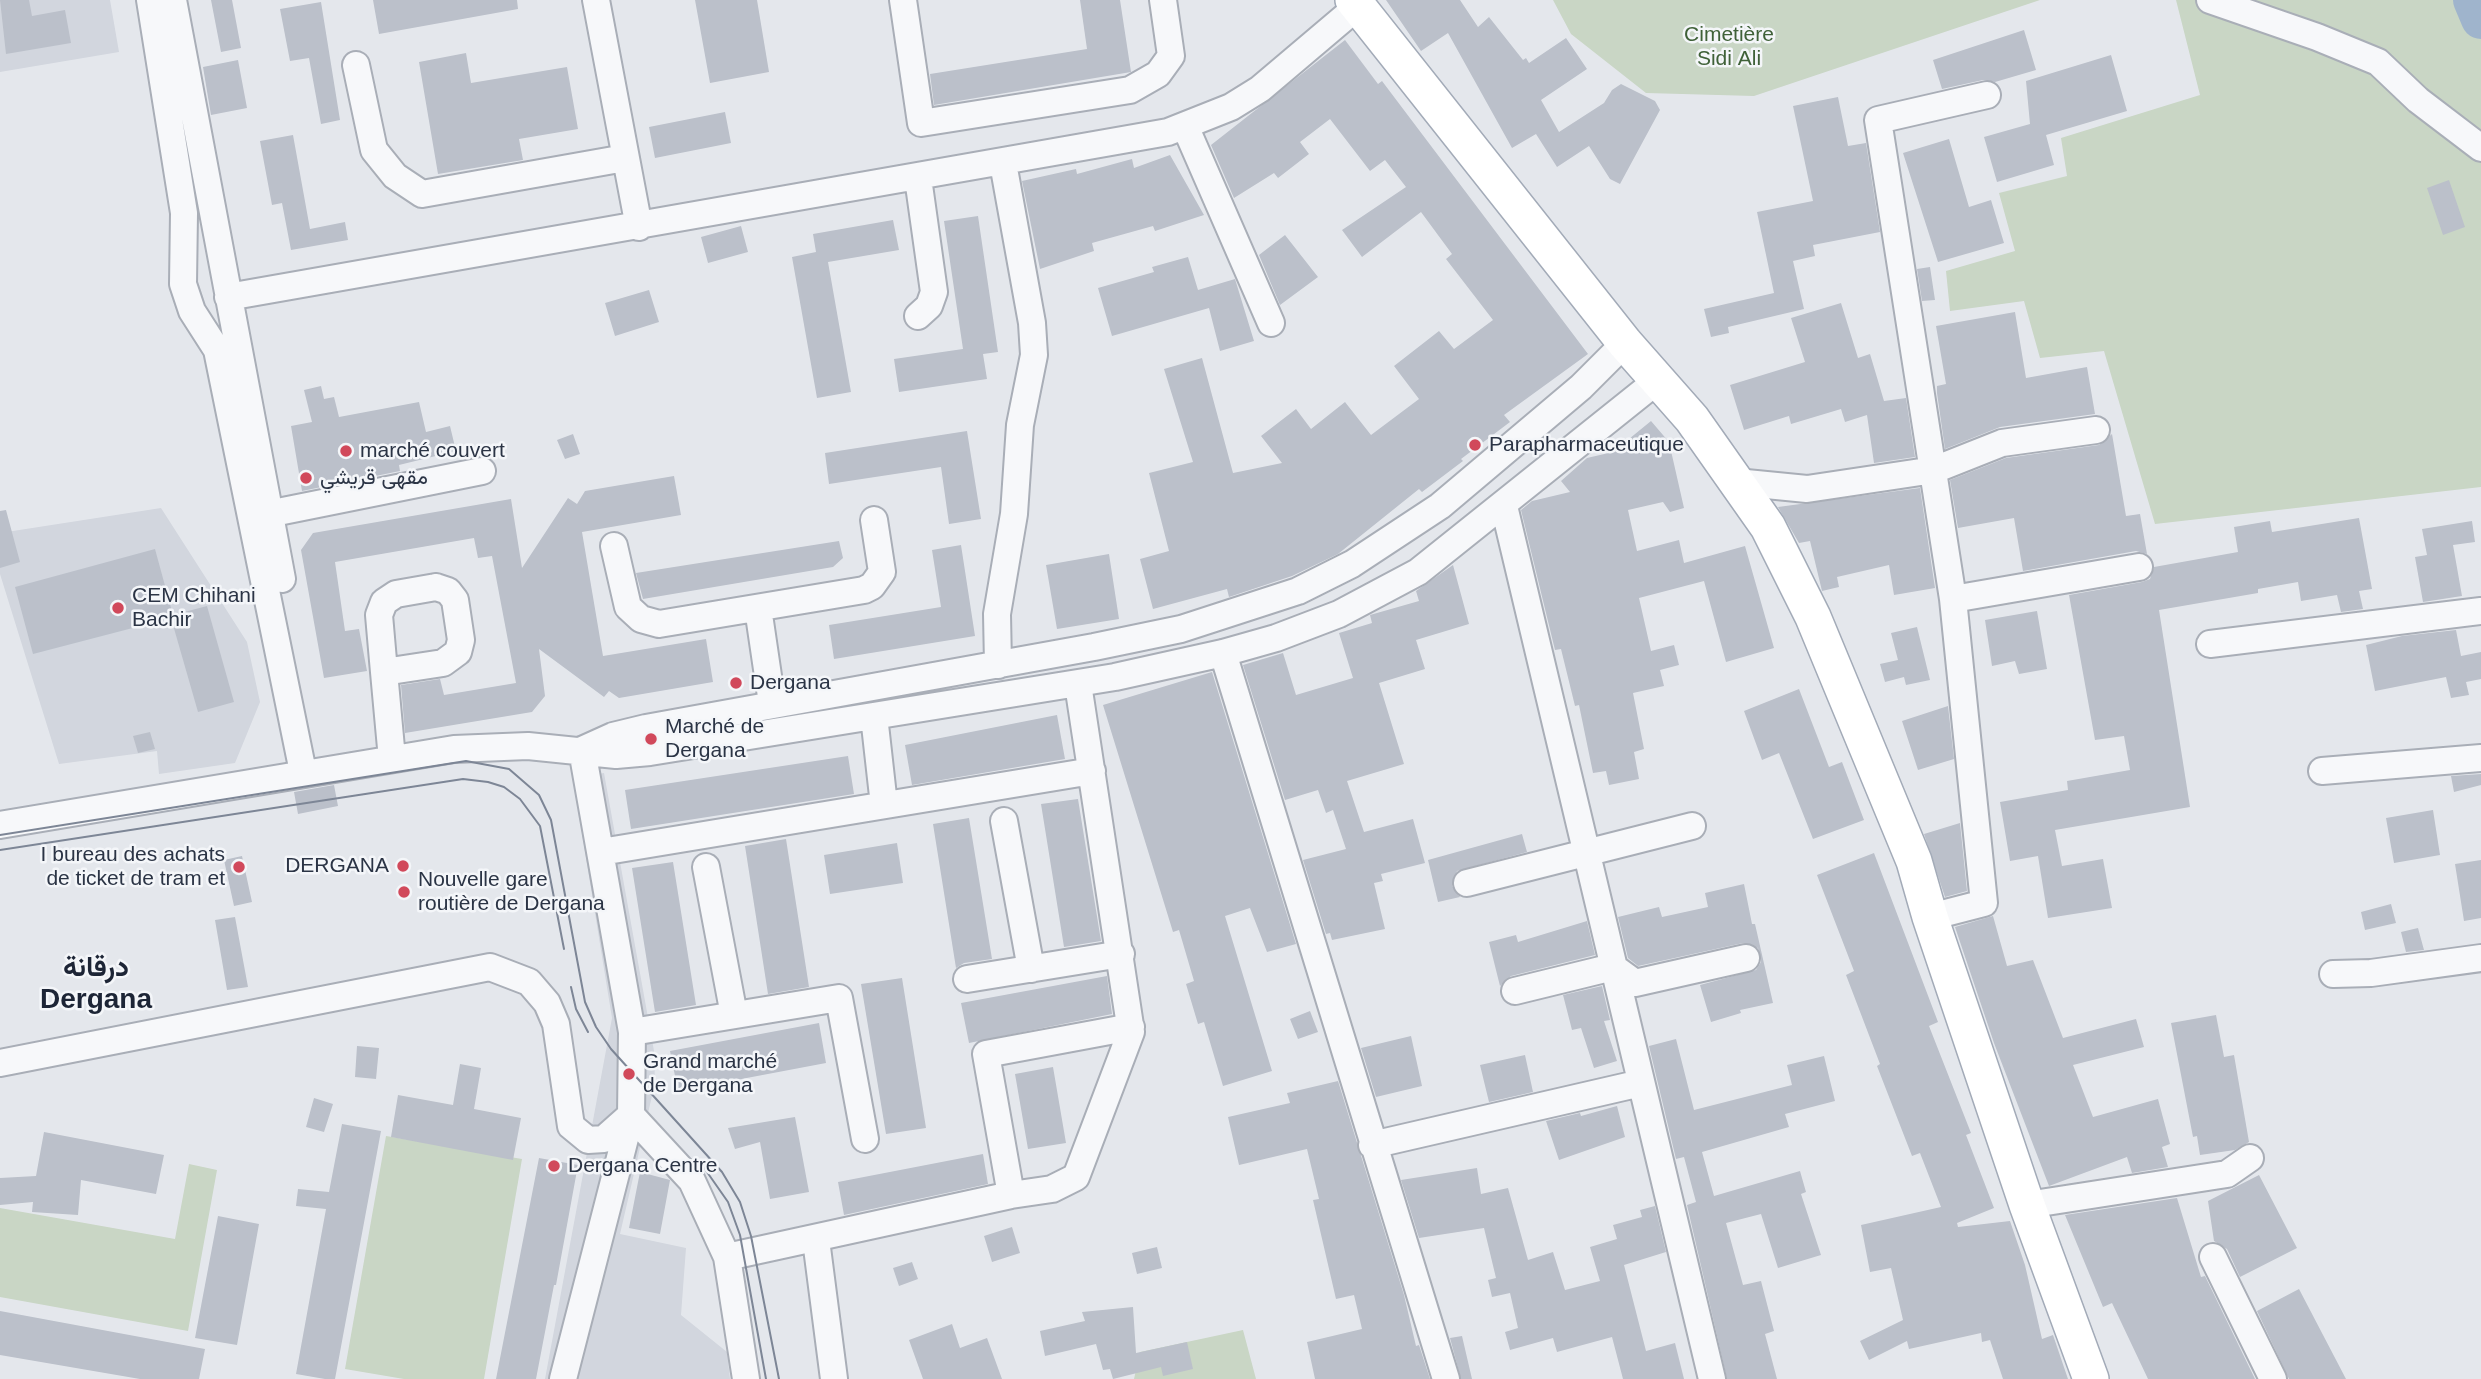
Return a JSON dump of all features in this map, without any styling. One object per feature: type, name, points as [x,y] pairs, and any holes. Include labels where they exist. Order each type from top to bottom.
[{"type":"main road","points":[[1355,3],[1625,343],[1692,419],[1768,527],[1813,617],[1914,862],[2027,1205],[2091,1379]]},
{"type":"street","points":[[150,0],[184,212],[185,290],[192,311],[217,350],[260,516]]},
{"type":"street","points":[[173,0],[228,299],[260,516],[311,771]]},
{"type":"street","points":[[596,0],[639,227]]},
{"type":"street","points":[[903,0],[921,123],[1130,90],[1158,74],[1171,56],[1163,0]]},
{"type":"street","points":[[2210,0],[2318,37],[2378,62],[2418,100],[2481,148]]},
{"type":"street","points":[[228,299],[1135,140],[1185,126],[1231,107],[1260,89],[1355,3]]},
{"type":"street","points":[[356,65],[374,150],[395,176],[422,194],[625,158]]},
{"type":"street","points":[[1930,917],[1984,903],[1952,599],[1878,120],[1987,95]]},
{"type":"street","points":[[1185,126],[1270,323]]},
{"type":"street","points":[[998,665],[997,614],[1014,514],[1020,425],[1034,347],[1003,163]]},
{"type":"street","points":[[918,178],[934,292],[929,306],[918,316]]},
{"type":"street","points":[[185,290],[198,281],[205,280],[220,284],[228,299]]},
{"type":"street","points":[[201,322],[218,322],[228,299]]},
{"type":"street","points":[[582,750],[629,731],[772,703],[998,665],[1181,629],[1298,592],[1395,537],[1440,506],[1581,387],[1625,343]]},
{"type":"street","points":[[0,825],[311,771],[503,746],[633,754],[1078,684],[1154,670],[1223,653],[1308,627],[1366,602],[1439,558],[1658,380]]},
{"type":"street","points":[[1736,482],[1807,489],[1934,470],[2001,443],[2096,430]]},
{"type":"street","points":[[1493,461],[1511,500],[1613,967],[1712,1379]]},
{"type":"street","points":[[260,516],[482,471]]},
{"type":"street","points":[[614,546],[628,607],[642,619],[659,624],[856,592],[872,586],[883,563],[874,520]]},
{"type":"street","points":[[1952,599],[2139,567]]},
{"type":"street","points":[[758,608],[772,703]]},
{"type":"street","points":[[2210,644],[2481,611]]},
{"type":"street","points":[[1223,653],[1446,1379]]},
{"type":"street","points":[[1030,659],[1034,690]]},
{"type":"street","points":[[384,672],[392,759]]},
{"type":"street","points":[[727,1257],[816,1240],[1011,1195],[1052,1189],[1076,1178],[1131,1027],[1078,684]]},
{"type":"street","points":[[874,716],[884,805]]},
{"type":"street","points":[[563,1379],[631,1115],[632,1032],[582,750]]},
{"type":"street","points":[[2322,771],[2481,758]]},
{"type":"street","points":[[601,852],[1091,771]]},
{"type":"street","points":[[1004,821],[1031,969]]},
{"type":"street","points":[[1467,883],[1692,826]]},
{"type":"street","points":[[706,867],[734,1015]]},
{"type":"street","points":[[967,979],[1121,954]]},
{"type":"street","points":[[1515,991],[1613,967],[1636,983],[1746,958]]},
{"type":"street","points":[[2333,974],[2371,973],[2481,958]]},
{"type":"street","points":[[0,1063],[490,967],[529,982],[547,1003],[556,1024],[571,1126],[588,1140],[604,1139],[631,1115]]},
{"type":"street","points":[[632,1032],[839,998],[864,1139]]},
{"type":"street","points":[[1011,1195],[986,1054],[1131,1027]]},
{"type":"street","points":[[1372,1145],[1641,1083]]},
{"type":"street","points":[[631,1115],[692,1181],[727,1257],[746,1379]]},
{"type":"street","points":[[2027,1205],[2227,1174],[2250,1158]]},
{"type":"street","points":[[816,1240],[834,1379]]},
{"type":"street","points":[[2213,1257],[2273,1379]]},
{"type":"shaded area","points":[[0,0],[110,0],[119,52],[0,72]]},
{"type":"shaded area","name":"CEM Chihani Bachir","points":[[161,508],[247,642],[260,702],[235,763],[159,774],[157,751],[59,764],[0,574],[0,533]]},
{"type":"shaded area","name":"Grand marché de Dergana","points":[[604,773],[654,1051],[655,1083],[620,1234],[686,1248],[681,1315],[727,1352],[730,1379],[545,1379],[612,1018],[573,778]]},
{"type":"green space","name":"Cimetière Sidi Ali","points":[[1553,0],[2040,0],[1754,96],[1646,93],[1571,34]]},
{"type":"green space","points":[[2176,0],[2481,0],[2481,487],[2155,524],[2104,351],[2040,358],[2024,301],[1950,311],[1946,271],[2015,251],[1999,193],[2067,176],[2061,138],[2200,95]]},
{"type":"green space","points":[[386,1136],[522,1159],[484,1379],[404,1379],[345,1369]]},
{"type":"green space","points":[[189,1164],[217,1170],[188,1331],[0,1297],[0,1208],[175,1239]]},
{"type":"green space","points":[[1243,1330],[1256,1379],[1134,1379],[1140,1352]]},
{"type":"building","points":[[0,0],[29,0],[32,16],[65,10],[71,43],[6,54]]},
{"type":"building","points":[[211,0],[232,0],[241,48],[221,52]]},
{"type":"building","points":[[373,0],[517,0],[518,9],[379,34]]},
{"type":"building","points":[[695,0],[757,0],[769,72],[710,83]]},
{"type":"building","points":[[1080,0],[1120,0],[1131,72],[934,105],[930,74],[1087,49]]},
{"type":"building","points":[[1386,0],[1460,0],[1478,27],[1489,17],[1523,60],[1526,58],[1529,63],[1566,38],[1587,69],[1541,100],[1559,132],[1604,103],[1612,90],[1621,84],[1655,101],[1660,110],[1620,184],[1610,179],[1589,146],[1557,167],[1536,134],[1512,148],[1448,33],[1421,51]]},
{"type":"building","points":[[321,2],[340,120],[321,124],[309,58],[290,61],[280,9]]},
{"type":"building","points":[[2024,30],[2036,70],[1995,82],[1983,80],[1942,89],[1933,60]]},
{"type":"building","points":[[1345,40],[1378,84],[1382,81],[1588,354],[1504,415],[1510,422],[1461,459],[1463,461],[1422,492],[1419,489],[1338,554],[1292,576],[1229,597],[1227,589],[1153,609],[1140,559],[1169,551],[1149,473],[1193,462],[1164,369],[1202,358],[1233,473],[1282,463],[1261,436],[1296,409],[1311,429],[1345,402],[1371,435],[1419,399],[1394,366],[1439,331],[1454,349],[1493,320],[1446,259],[1452,254],[1421,212],[1362,257],[1342,230],[1406,187],[1385,160],[1370,171],[1330,119],[1300,142],[1309,154],[1278,178],[1274,173],[1234,198],[1211,145]]},
{"type":"building","points":[[466,53],[471,83],[567,67],[578,129],[519,139],[523,160],[438,174],[419,62]]},
{"type":"building","points":[[2111,55],[2127,111],[2046,135],[2054,165],[1997,182],[1984,137],[2030,124],[2026,81]]},
{"type":"building","points":[[238,60],[247,108],[211,115],[203,67]]},
{"type":"building","points":[[1838,97],[1848,146],[1866,143],[1880,232],[1813,245],[1815,256],[1793,261],[1804,309],[1728,327],[1729,333],[1711,337],[1704,309],[1774,293],[1757,212],[1813,201],[1793,106]]},
{"type":"building","points":[[725,112],[731,143],[655,158],[649,127]]},
{"type":"building","points":[[293,135],[310,229],[345,222],[348,240],[291,250],[282,203],[272,205],[260,141]]},
{"type":"building","points":[[1949,139],[1969,207],[1991,200],[2004,243],[1938,262],[1903,153]]},
{"type":"building","points":[[1170,155],[1204,215],[1155,231],[1153,226],[1092,243],[1094,251],[1040,269],[1022,181],[1076,169],[1077,174],[1132,159],[1134,168]]},
{"type":"building","points":[[2449,180],[2465,227],[2443,235],[2427,188]]},
{"type":"building","points":[[978,216],[998,352],[983,354],[987,379],[899,392],[894,359],[963,349],[944,221]]},
{"type":"building","points":[[893,220],[899,250],[828,262],[851,392],[817,398],[792,257],[816,252],[813,234]]},
{"type":"building","points":[[741,226],[748,252],[708,263],[701,237]]},
{"type":"building","points":[[1285,235],[1318,277],[1280,305],[1259,255]]},
{"type":"building","points":[[1188,257],[1198,290],[1235,279],[1254,341],[1220,351],[1209,308],[1112,336],[1098,288],[1154,272],[1152,267]]},
{"type":"building","points":[[1930,267],[1935,300],[1922,301],[1917,269]]},
{"type":"building","points":[[649,290],[659,322],[615,336],[605,303]]},
{"type":"building","points":[[1841,303],[1858,358],[1870,354],[1884,401],[1906,398],[1915,457],[1874,463],[1867,415],[1845,422],[1841,409],[1791,424],[1789,416],[1744,430],[1730,385],[1805,362],[1791,318]]},
{"type":"building","points":[[2015,312],[2026,378],[2087,367],[2095,414],[2000,427],[1945,449],[1937,386],[1946,384],[1936,326]]},
{"type":"building","name":"marché couvert","points":[[321,386],[324,399],[334,397],[339,417],[419,402],[426,432],[450,426],[456,451],[399,465],[400,471],[302,491],[291,426],[312,422],[304,390]]},
{"type":"building","points":[[1651,421],[1669,442],[1684,508],[1670,512],[1663,502],[1628,510],[1637,551],[1679,540],[1684,563],[1745,546],[1774,648],[1726,662],[1704,581],[1639,598],[1651,651],[1674,645],[1679,665],[1660,670],[1664,686],[1633,693],[1644,749],[1634,752],[1639,779],[1609,785],[1606,771],[1593,773],[1579,705],[1575,706],[1561,649],[1555,650],[1521,510],[1532,501],[1570,492],[1561,481],[1587,458],[1613,452]]},
{"type":"building","points":[[967,431],[981,519],[949,524],[941,467],[829,484],[825,453]]},
{"type":"building","points":[[573,434],[580,454],[565,459],[557,440]]},
{"type":"building","points":[[2112,434],[2126,516],[2140,514],[2147,554],[2136,551],[2023,571],[2014,518],[1958,528],[1950,480],[2006,458],[2099,445]]},
{"type":"building","points":[[674,476],[681,515],[582,532],[603,656],[706,639],[713,682],[619,698],[609,691],[604,697],[539,649],[545,696],[532,712],[405,733],[401,685],[440,679],[444,695],[516,683],[492,556],[478,558],[474,538],[335,562],[345,631],[359,629],[367,671],[324,678],[301,550],[313,533],[511,499],[522,568],[568,498],[577,504],[585,491]]},
{"type":"building","points":[[1920,488],[1935,588],[1894,595],[1889,565],[1837,577],[1839,587],[1822,591],[1810,541],[1799,543],[1778,507]]},
{"type":"building","points":[[6,510],[20,562],[0,568],[0,511]]},
{"type":"building","points":[[2359,518],[2372,589],[2359,591],[2363,609],[2341,612],[2337,595],[2301,601],[2298,582],[2258,589],[2258,593],[2159,610],[2190,807],[2055,830],[2062,866],[2103,859],[2112,908],[2048,918],[2038,856],[2010,861],[2000,802],[2068,790],[2067,781],[2130,770],[2124,736],[2095,740],[2069,595],[2142,582],[2150,579],[2154,567],[2238,552],[2234,527],[2270,521],[2272,532]]},
{"type":"building","points":[[2472,521],[2475,542],[2453,545],[2462,596],[2423,602],[2415,557],[2427,555],[2422,529]]},
{"type":"building","points":[[839,541],[843,558],[833,567],[643,599],[636,573]]},
{"type":"building","points":[[961,545],[975,636],[834,659],[829,625],[941,607],[932,550]]},
{"type":"building","points":[[155,549],[173,615],[207,606],[234,702],[198,712],[171,618],[33,654],[15,587]]},
{"type":"building","points":[[1109,554],[1119,619],[1057,629],[1046,565]]},
{"type":"building","points":[[1453,565],[1469,624],[1416,640],[1425,669],[1379,683],[1404,764],[1347,781],[1364,832],[1413,819],[1425,863],[1381,874],[1383,881],[1374,883],[1385,929],[1332,940],[1330,933],[1326,934],[1303,860],[1346,849],[1333,810],[1326,813],[1318,790],[1285,800],[1243,665],[1283,653],[1296,695],[1353,678],[1339,633],[1372,623],[1370,615],[1419,601],[1416,591]]},
{"type":"building","points":[[2037,611],[2047,669],[2019,674],[2015,661],[1992,666],[1985,620]]},
{"type":"building","points":[[1917,627],[1930,680],[1906,685],[1904,677],[1885,682],[1880,664],[1898,660],[1891,633]]},
{"type":"building","points":[[2456,630],[2461,656],[2481,652],[2481,679],[2466,682],[2469,695],[2451,698],[2446,677],[2375,691],[2366,645],[2402,636]]},
{"type":"building","points":[[1212,672],[1296,944],[1267,952],[1250,908],[1225,916],[1272,1071],[1223,1086],[1204,1022],[1198,1024],[1186,984],[1194,981],[1179,930],[1173,932],[1103,705]]},
{"type":"building","points":[[1799,689],[1829,767],[1842,762],[1864,820],[1813,839],[1779,753],[1762,760],[1744,711]]},
{"type":"building","points":[[1948,706],[1954,759],[1918,770],[1902,721]]},
{"type":"building","points":[[1057,715],[1065,759],[912,785],[905,745]]},
{"type":"building","points":[[150,732],[155,749],[138,753],[133,736]]},
{"type":"building","points":[[848,756],[854,794],[631,829],[625,790]]},
{"type":"building","points":[[2481,774],[2481,785],[2454,792],[2451,776]]},
{"type":"building","points":[[334,785],[338,806],[298,814],[294,792]]},
{"type":"building","points":[[1078,799],[1101,941],[1064,947],[1041,804]]},
{"type":"building","points":[[2433,810],[2440,855],[2394,863],[2386,818]]},
{"type":"building","points":[[969,818],[992,959],[964,963],[956,968],[933,824]]},
{"type":"building","points":[[1960,823],[1967,891],[1945,897],[1924,834]]},
{"type":"building","points":[[1522,834],[1527,852],[1457,871],[1452,886],[1460,897],[1438,902],[1428,860]]},
{"type":"building","points":[[786,839],[809,987],[768,994],[745,846]]},
{"type":"building","points":[[897,843],[903,883],[830,894],[824,855]]},
{"type":"building","points":[[1874,853],[1938,1022],[1929,1026],[1971,1133],[1966,1135],[1994,1208],[1957,1223],[1958,1227],[2010,1221],[2025,1265],[2042,1339],[2053,1335],[2068,1379],[2003,1379],[1990,1340],[1982,1342],[1981,1333],[1909,1349],[1907,1341],[1869,1360],[1860,1341],[1903,1320],[1891,1268],[1870,1272],[1861,1225],[1941,1207],[1920,1153],[1912,1156],[1877,1066],[1880,1064],[1846,975],[1854,971],[1817,875]]},
{"type":"building","points":[[242,856],[252,902],[234,906],[224,860]]},
{"type":"building","points":[[2481,860],[2481,918],[2464,921],[2455,864]]},
{"type":"building","points":[[673,862],[696,1005],[655,1012],[632,868]]},
{"type":"building","points":[[1744,884],[1773,1003],[1740,1010],[1741,1013],[1711,1022],[1700,985],[1756,970],[1761,962],[1758,948],[1743,943],[1638,966],[1628,958],[1618,917],[1659,907],[1662,917],[1708,907],[1705,893]]},
{"type":"building","points":[[2391,904],[2396,923],[2365,930],[2361,912]]},
{"type":"building","points":[[1993,916],[2007,966],[2033,960],[2063,1038],[2136,1019],[2144,1047],[2073,1065],[2093,1117],[2158,1099],[2170,1144],[2162,1147],[2168,1167],[2132,1173],[2127,1157],[2049,1186],[1994,1043],[1955,927]]},
{"type":"building","points":[[235,917],[248,987],[227,990],[215,920]]},
{"type":"building","points":[[1587,921],[1595,955],[1511,976],[1500,986],[1489,942],[1516,935],[1518,942]]},
{"type":"building","points":[[2418,928],[2424,950],[2406,952],[2401,932]]},
{"type":"building","points":[[1107,976],[1112,1014],[969,1043],[961,1003]]},
{"type":"building","points":[[902,978],[926,1128],[886,1134],[861,984]]},
{"type":"building","points":[[1602,986],[1610,1020],[1604,1021],[1617,1061],[1594,1068],[1581,1028],[1572,1030],[1563,995]]},
{"type":"building","points":[[1310,1011],[1318,1032],[1298,1039],[1290,1019]]},
{"type":"building","points":[[2216,1015],[2224,1057],[2234,1055],[2249,1142],[2235,1150],[2200,1155],[2197,1136],[2193,1137],[2171,1023]]},
{"type":"building","points":[[819,1023],[826,1063],[678,1091],[670,1051]]},
{"type":"building","points":[[1411,1036],[1422,1086],[1376,1097],[1361,1048]]},
{"type":"building","points":[[1676,1039],[1694,1110],[1792,1085],[1787,1065],[1824,1056],[1835,1101],[1785,1114],[1789,1127],[1702,1152],[1714,1196],[1800,1171],[1806,1192],[1801,1194],[1821,1255],[1778,1268],[1761,1214],[1726,1223],[1743,1285],[1761,1281],[1774,1331],[1765,1334],[1777,1379],[1727,1379],[1687,1205],[1696,1202],[1684,1157],[1676,1159],[1649,1046]]},
{"type":"building","points":[[357,1046],[379,1048],[376,1079],[355,1077]]},
{"type":"building","points":[[1525,1055],[1533,1092],[1489,1102],[1480,1065]]},
{"type":"building","points":[[460,1064],[481,1068],[474,1109],[521,1118],[513,1160],[391,1137],[398,1095],[453,1105]]},
{"type":"building","points":[[1053,1067],[1066,1143],[1028,1149],[1015,1074]]},
{"type":"building","points":[[1338,1081],[1404,1295],[1416,1346],[1419,1345],[1430,1379],[1315,1379],[1307,1342],[1362,1329],[1354,1295],[1336,1299],[1313,1200],[1319,1199],[1307,1149],[1239,1165],[1228,1117],[1290,1103],[1287,1093]]},
{"type":"building","points":[[314,1098],[333,1104],[324,1132],[306,1127]]},
{"type":"building","points":[[1617,1106],[1625,1137],[1559,1160],[1546,1121],[1580,1113],[1581,1116]]},
{"type":"building","points":[[795,1117],[809,1192],[770,1199],[760,1142],[735,1149],[728,1128]]},
{"type":"building","points":[[342,1124],[381,1131],[335,1379],[325,1379],[296,1374],[326,1209],[296,1206],[298,1189],[329,1192]]},
{"type":"building","points":[[44,1132],[164,1155],[156,1194],[81,1180],[78,1215],[32,1212],[33,1202],[0,1205],[0,1178],[36,1176]]},
{"type":"building","points":[[983,1154],[988,1184],[844,1215],[838,1182]]},
{"type":"building","points":[[539,1158],[578,1165],[556,1285],[536,1379],[496,1379]]},
{"type":"building","points":[[1477,1168],[1481,1194],[1508,1188],[1528,1260],[1553,1252],[1565,1290],[1600,1281],[1590,1247],[1617,1239],[1613,1225],[1642,1217],[1640,1210],[1655,1206],[1666,1252],[1624,1265],[1646,1351],[1675,1343],[1684,1379],[1623,1379],[1612,1337],[1557,1352],[1553,1338],[1510,1350],[1505,1332],[1518,1328],[1510,1293],[1492,1297],[1488,1280],[1496,1278],[1484,1228],[1419,1238],[1401,1180]]},
{"type":"building","points":[[640,1172],[670,1180],[660,1234],[629,1228]]},
{"type":"building","points":[[2259,1175],[2297,1248],[2240,1277],[2227,1249],[2214,1241],[2208,1201]]},
{"type":"building","points":[[2177,1198],[2201,1277],[2205,1276],[2255,1379],[2148,1379],[2112,1303],[2103,1307],[2065,1215]]},
{"type":"building","points":[[218,1216],[259,1224],[237,1345],[195,1338]]},
{"type":"building","points":[[1012,1227],[1020,1253],[992,1262],[984,1236]]},
{"type":"building","points":[[1157,1247],[1162,1268],[1137,1274],[1132,1253]]},
{"type":"building","points":[[912,1262],[918,1279],[899,1286],[893,1268]]},
{"type":"building","points":[[2299,1289],[2346,1379],[2289,1379],[2257,1311]]},
{"type":"building","points":[[1133,1307],[1136,1353],[1187,1342],[1193,1369],[1163,1376],[1161,1367],[1113,1379],[1110,1369],[1103,1370],[1096,1344],[1045,1356],[1040,1331],[1085,1321],[1082,1312]]},
{"type":"building","points":[[0,1311],[205,1349],[199,1379],[140,1379],[0,1355]]},
{"type":"building","points":[[952,1324],[960,1348],[987,1338],[1002,1379],[923,1379],[909,1340]]},
{"type":"building","points":[[1462,1336],[1472,1379],[1461,1379],[1450,1338]]},
{"type":"waterway","points":[[2473,0],[2481,19]]},
{"type":"tram line","points":[[0,835],[466,761],[509,769],[539,795],[551,820],[585,1002],[596,1027],[611,1049],[722,1172],[740,1202],[751,1236],[779,1379]]},
{"type":"tram line","points":[[0,850],[463,779],[488,782],[504,787],[520,799],[540,826],[564,949]]},
{"type":"tram line","points":[[571,987],[576,1009],[588,1032]]},
{"type":"tram line","points":[[700,1162],[728,1202],[740,1235],[766,1379]]},
{"type":"place","name":"Parapharmaceutique","points":[[1475,445]]},
{"type":"place","name":"marché couvert","points":[[346,451]]},
{"type":"place","name":"مقهى قريشي","points":[[306,478]]},
{"type":"place","name":"CEM Chihani Bachir","points":[[118,608]]},
{"type":"place","name":"Dergana","points":[[736,683]]},
{"type":"place","name":"Marché de Dergana","points":[[651,739]]},
{"type":"place","name":"DERGANA","points":[[403,866]]},
{"type":"place","name":"I bureau des achats de ticket de tram et","points":[[239,867]]},
{"type":"place","name":"Nouvelle gare routière de Dergana","points":[[404,892]]},
{"type":"place","name":"Grand marché de Dergana","points":[[629,1074]]},
{"type":"place","name":"Dergana Centre","points":[[554,1166]]},
{"type":"district","name":"درقانة Dergana","points":[[96,984]]}]
